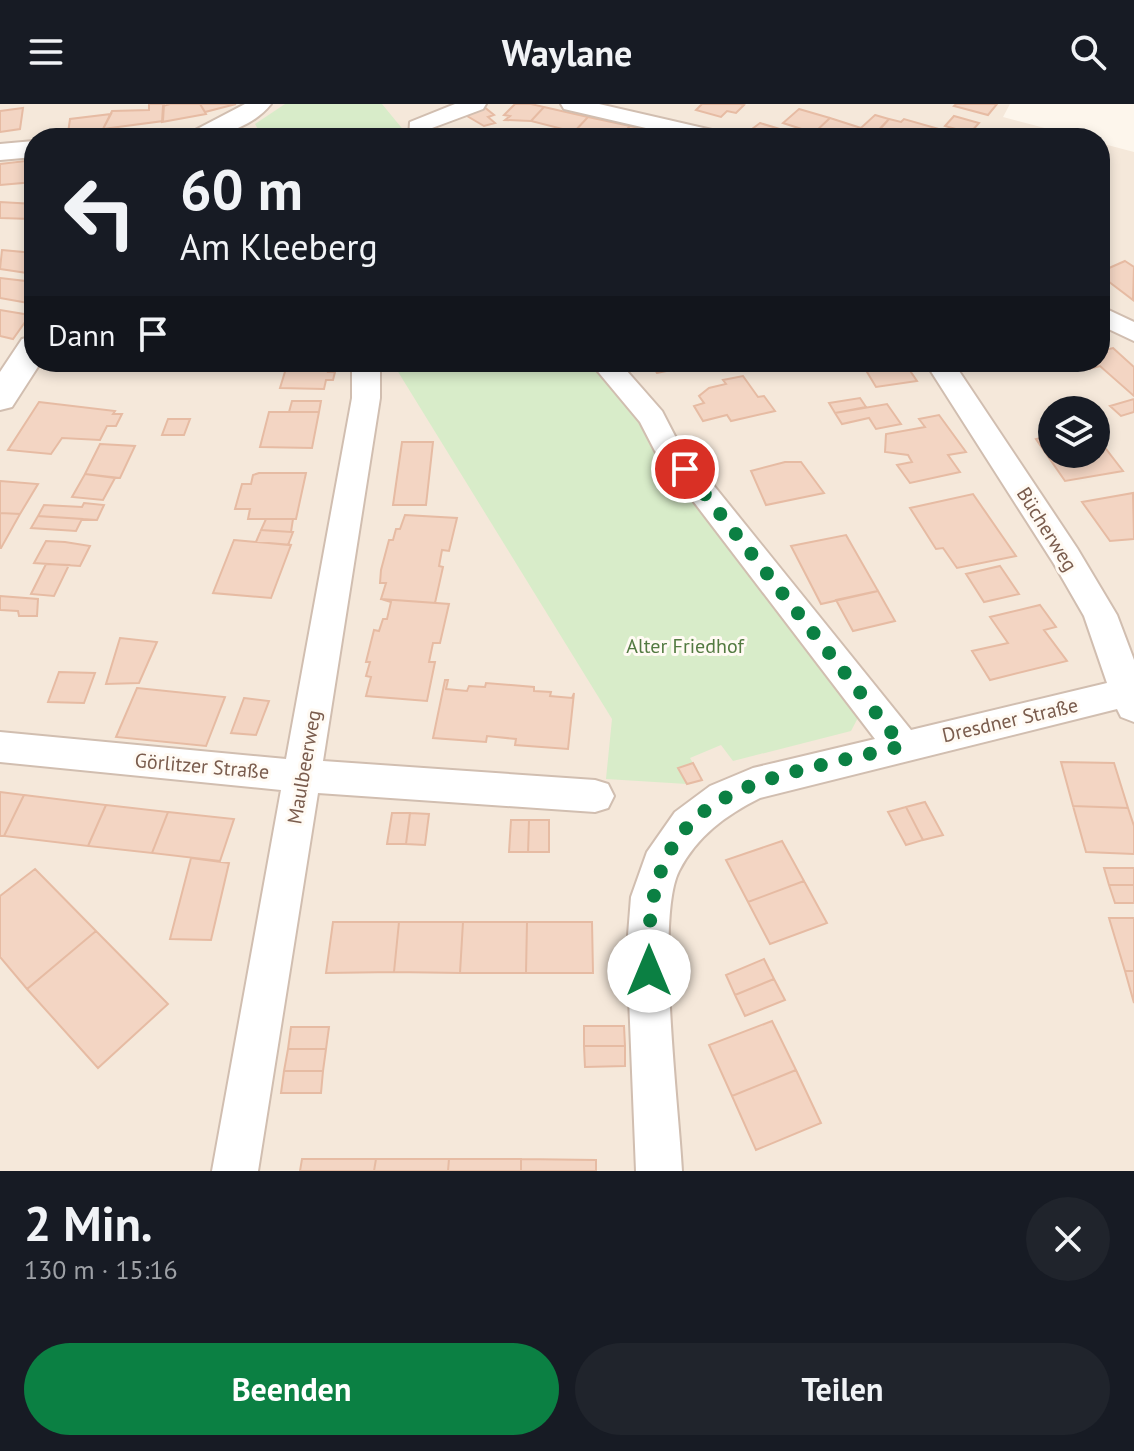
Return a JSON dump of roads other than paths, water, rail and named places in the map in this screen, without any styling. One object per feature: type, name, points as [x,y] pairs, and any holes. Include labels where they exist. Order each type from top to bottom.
[{"type":"street","points":[[242,128],[260,104]]},
{"type":"street","points":[[418,128],[475,104]]},
{"type":"street","points":[[572,104],[641,111],[689,128]]},
{"type":"street","points":[[0,152],[24,150]]},
{"type":"street","points":[[1110,320],[1134,333]]},
{"type":"street","points":[[0,399],[24,362]]},
{"type":"street","name":"Maulbeerweg","points":[[235,1171],[366,398],[366,372]]},
{"type":"street","points":[[613,372],[652,418],[665,444],[902,746]]},
{"type":"street","name":"Bücherweg","points":[[946,372],[1066,556],[1100,615],[1131,700]]},
{"type":"street","name":"Dresdner Straße","points":[[659,1171],[648,948],[651,897],[661,865],[689,824],[723,798],[753,784],[902,746],[1131,700]]},
{"type":"street","name":"Görlitzer Straße","points":[[0,747],[303,776],[595,796]]},
{"type":"park label","name":"Alter Friedhof","points":[[685,646]]}]
